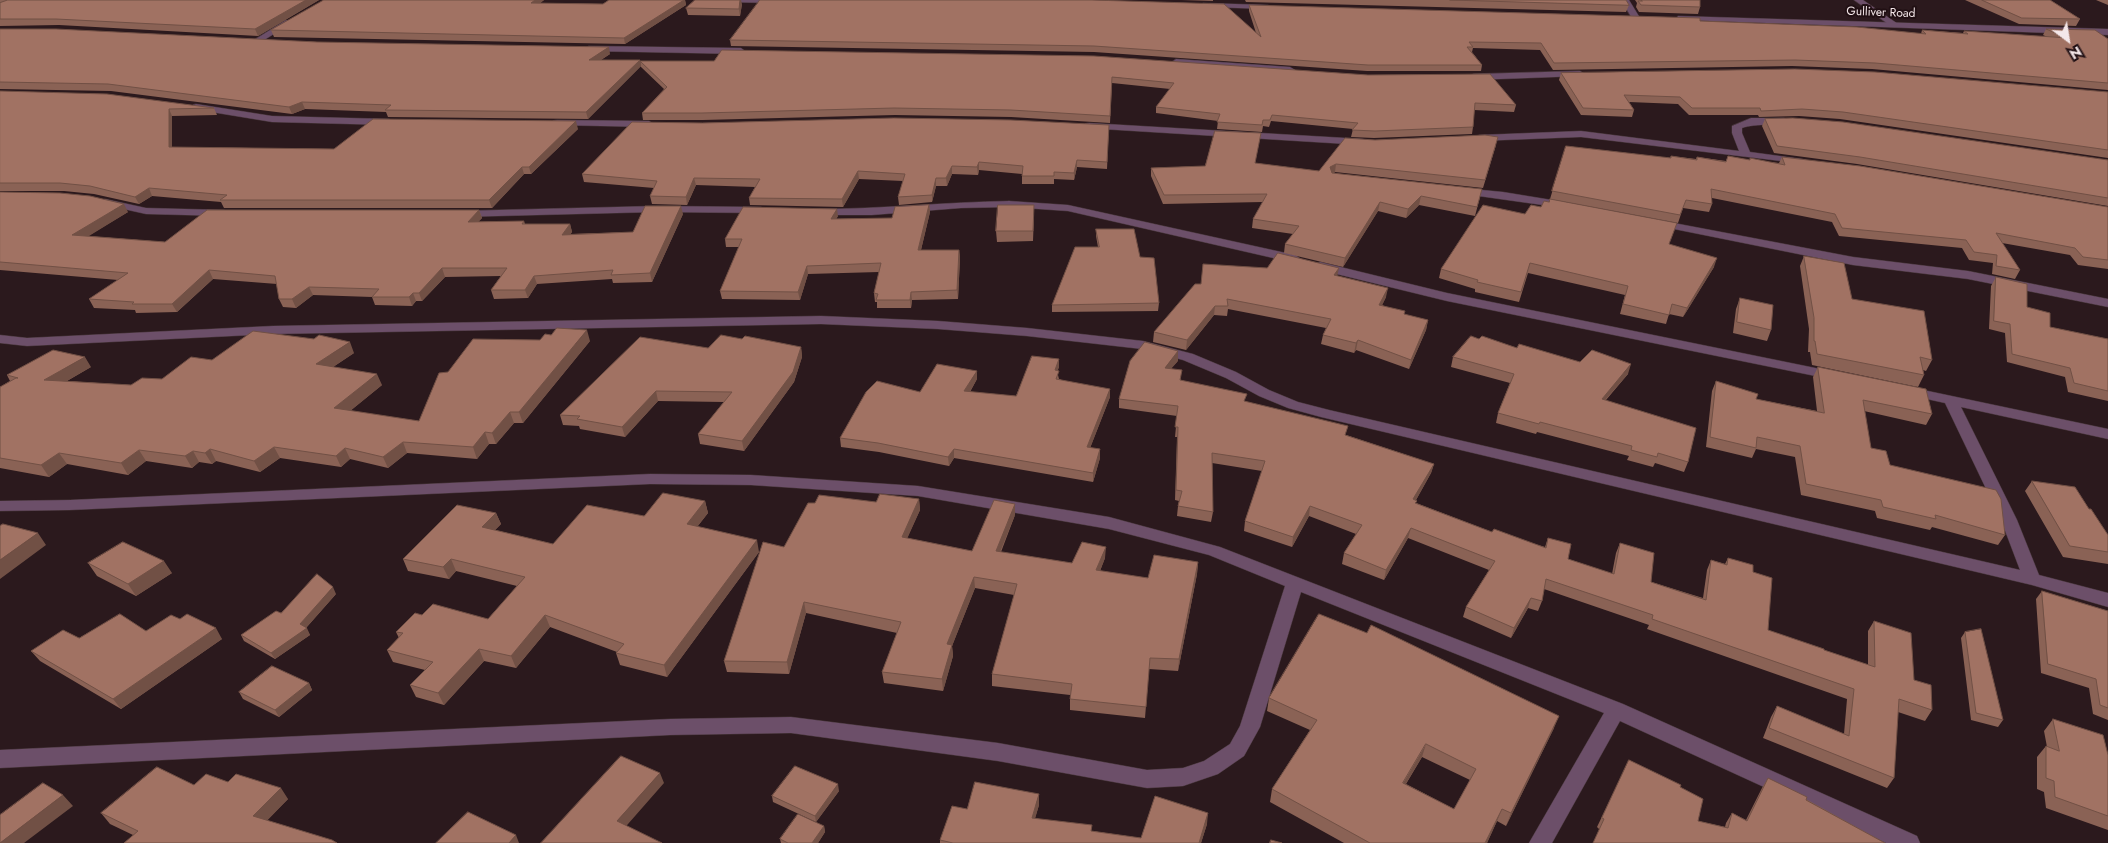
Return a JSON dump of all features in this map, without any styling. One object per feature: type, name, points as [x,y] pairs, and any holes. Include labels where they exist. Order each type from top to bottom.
[{"type":"street","points":[[722,0],[787,1]]},
{"type":"street","points":[[1625,0],[1636,18]]},
{"type":"street","points":[[1858,0],[1894,24]]},
{"type":"street","points":[[1192,5],[1282,8]]},
{"type":"street","points":[[1627,17],[1646,18]]},
{"type":"street","name":"Gulliver Road","points":[[1675,18],[2108,32]]},
{"type":"street","points":[[258,40],[294,19]]},
{"type":"street","points":[[248,40],[276,42]]},
{"type":"street","points":[[583,48],[750,51]]},
{"type":"street","points":[[1164,61],[1297,70]]},
{"type":"street","points":[[1468,77],[1594,74]]},
{"type":"street","points":[[187,106],[272,119],[401,122]]},
{"type":"street","points":[[1745,154],[1737,133],[1737,126],[1751,121],[1795,121]]},
{"type":"street","points":[[546,123],[656,124]]},
{"type":"street","points":[[1080,126],[1374,143]]},
{"type":"street","points":[[1466,139],[1581,134],[1810,163]]},
{"type":"street","points":[[1446,189],[1503,195],[1579,208]]},
{"type":"street","points":[[94,199],[146,211],[234,213]]},
{"type":"street","points":[[808,211],[872,212],[961,205],[1009,204],[1068,208],[1307,262],[1446,297],[1847,378]]},
{"type":"street","points":[[445,214],[656,209],[772,210]]},
{"type":"street","points":[[1645,220],[1853,260],[1968,275],[2108,303]]},
{"type":"street","points":[[0,339],[26,342],[273,330],[508,328],[821,320],[938,325],[1143,344],[1188,357],[1231,374],[1264,393],[1293,405],[1318,412],[2032,579],[2108,600]]},
{"type":"street","points":[[1894,388],[2108,434]]},
{"type":"street","points":[[1950,399],[2010,520],[2032,579]]},
{"type":"street","points":[[0,506],[70,506],[261,495],[650,479],[750,480],[918,491],[1109,523],[1214,551],[1616,710],[1909,843]]},
{"type":"street","points":[[0,759],[670,727],[791,725],[998,752],[1148,779],[1183,777],[1211,768],[1237,750],[1250,727],[1295,583]]},
{"type":"street","points":[[1540,843],[1616,710]]},
{"type":"building","points":[[8,0],[306,0],[255,29],[56,19],[0,19],[0,3]]},
{"type":"building","points":[[324,0],[535,0],[531,3],[603,4],[609,0],[684,0],[624,38],[271,30]]},
{"type":"building","points":[[695,0],[740,0],[739,9],[686,8]]},
{"type":"building","points":[[760,0],[1092,0],[1224,4],[1261,37],[1249,5],[1700,18],[1700,21],[1857,27],[1926,34],[1922,30],[2068,38],[2046,29],[2095,30],[2108,39],[2108,83],[1875,63],[1795,60],[1554,63],[1541,43],[1469,42],[1473,47],[1467,47],[1482,65],[1368,65],[1094,46],[730,40]]},
{"type":"building","points":[[1450,0],[1626,0],[1629,5]]},
{"type":"building","points":[[1700,0],[1700,7],[1641,5],[1638,1]]},
{"type":"building","points":[[1982,0],[2050,0],[2080,19],[2022,18]]},
{"type":"building","points":[[0,29],[56,29],[317,42],[609,47],[589,60],[640,60],[586,112],[385,110],[391,105],[302,102],[289,107],[108,84],[0,82]]},
{"type":"building","points":[[722,50],[1094,56],[1368,75],[1490,74],[1516,105],[1475,103],[1473,127],[1375,131],[1352,130],[1358,123],[1272,115],[1270,120],[1263,120],[1262,125],[1217,122],[1220,114],[1156,107],[1174,83],[1112,77],[1110,116],[1011,110],[894,108],[642,113],[667,87],[640,61],[714,61]]},
{"type":"building","points":[[1795,69],[1875,72],[2108,92],[2108,150],[1843,112],[1802,109],[1761,111],[1760,108],[1692,108],[1680,97],[1624,95],[1634,110],[1583,108],[1561,73]]},
{"type":"building","points":[[0,91],[107,94],[214,108],[169,109],[169,147],[334,149],[373,119],[576,121],[529,167],[522,167],[489,200],[220,200],[227,195],[149,188],[135,197],[90,186],[60,183],[0,183]]},
{"type":"building","points":[[894,118],[1011,120],[1109,125],[1107,162],[1077,160],[1074,173],[1054,172],[1054,176],[1022,176],[1023,166],[979,162],[977,167],[952,166],[946,178],[936,178],[932,195],[898,197],[905,174],[858,171],[842,199],[749,198],[760,179],[694,178],[686,197],[650,196],[657,181],[582,174],[632,122],[702,123]]},
{"type":"building","points":[[1793,118],[1843,122],[2108,160],[2108,198],[1860,157],[1777,146],[1765,119]]},
{"type":"building","points":[[1215,131],[1261,133],[1255,163],[1319,171],[1345,138],[1375,140],[1485,135],[1498,137],[1485,180],[1336,164],[1330,167],[1332,173],[1482,189],[1477,207],[1421,196],[1408,209],[1380,202],[1345,258],[1285,244],[1299,226],[1253,219],[1267,194],[1164,195],[1151,168],[1205,166]]},
{"type":"building","points":[[1566,146],[1671,158],[1671,156],[1697,160],[1697,157],[1726,162],[1728,156],[1785,165],[1782,157],[1860,166],[2108,207],[2108,260],[2083,257],[2075,248],[1996,233],[2020,270],[1996,266],[1997,255],[1974,252],[1966,240],[1842,228],[1835,214],[1711,189],[1712,204],[1686,200],[1680,215],[1552,191]]},
{"type":"building","points":[[0,192],[60,193],[90,196],[124,204],[72,235],[165,242],[207,210],[479,210],[468,222],[524,221],[522,224],[570,224],[562,235],[633,232],[645,206],[681,206],[650,273],[611,275],[613,270],[534,276],[525,290],[491,290],[507,268],[442,268],[419,293],[413,293],[409,297],[372,297],[379,289],[309,287],[292,299],[279,299],[275,276],[209,270],[172,304],[132,304],[134,302],[89,299],[128,273],[0,262]]},
{"type":"building","points":[[1550,199],[1677,223],[1669,244],[1717,258],[1687,308],[1672,304],[1669,315],[1623,304],[1628,286],[1530,263],[1521,292],[1477,282],[1478,280],[1441,269],[1483,205],[1525,214],[1531,205],[1541,207],[1544,201],[1549,202]]},
{"type":"building","points":[[929,205],[918,250],[959,250],[957,290],[911,292],[910,300],[876,300],[878,294],[874,293],[881,263],[807,266],[798,292],[720,291],[742,239],[725,239],[743,207],[837,209],[831,219],[892,218],[895,207]]},
{"type":"building","points":[[998,205],[1034,205],[1033,231],[996,231]]},
{"type":"building","points":[[1096,229],[1134,229],[1140,257],[1154,258],[1159,303],[1052,305],[1075,247],[1099,247]]},
{"type":"building","points":[[1278,253],[1339,268],[1334,275],[1388,288],[1379,305],[1405,311],[1404,314],[1428,320],[1411,360],[1358,340],[1356,343],[1323,335],[1331,319],[1227,299],[1228,306],[1215,306],[1187,340],[1154,332],[1195,284],[1201,284],[1203,264],[1267,268]]},
{"type":"building","points":[[1804,256],[1844,263],[1852,299],[1924,311],[1932,360],[1920,357],[1924,375],[1817,354],[1814,341],[1814,318]]},
{"type":"building","points":[[1996,277],[2027,284],[2027,307],[2050,313],[2050,327],[2108,339],[2108,391],[2074,383],[2070,368],[2012,354],[2010,324],[1994,321]]},
{"type":"building","points":[[1740,298],[1773,305],[1771,330],[1737,322]]},
{"type":"building","points":[[557,328],[587,330],[519,412],[510,412],[492,433],[485,432],[473,447],[403,442],[383,457],[345,448],[336,456],[274,447],[254,461],[210,449],[205,453],[193,451],[185,456],[139,450],[121,463],[59,453],[41,465],[0,458],[0,387],[18,378],[7,375],[53,350],[85,357],[44,380],[131,385],[142,378],[162,379],[191,357],[212,360],[253,331],[314,339],[319,335],[350,342],[316,364],[377,374],[334,408],[419,421],[439,373],[448,372],[473,339],[540,340],[545,334],[551,335]]},
{"type":"building","points":[[721,335],[742,339],[745,336],[801,347],[793,372],[742,441],[698,434],[732,392],[656,391],[622,427],[577,419],[580,416],[560,415],[640,337],[708,348]]},
{"type":"building","points":[[1471,336],[1479,339],[1482,336],[1517,348],[1519,344],[1580,362],[1592,350],[1631,364],[1602,399],[1696,428],[1688,462],[1658,453],[1657,457],[1631,450],[1632,446],[1498,413],[1514,374],[1453,357]]},
{"type":"building","points":[[1145,342],[1178,351],[1165,368],[1182,370],[1180,380],[1247,394],[1244,401],[1348,426],[1345,435],[1434,464],[1413,499],[1417,501],[1415,503],[1492,532],[1494,529],[1546,548],[1548,538],[1571,544],[1568,559],[1614,574],[1620,543],[1654,553],[1651,582],[1706,600],[1711,560],[1727,565],[1728,558],[1753,565],[1753,572],[1772,578],[1768,630],[1875,667],[1874,621],[1911,633],[1914,680],[1931,685],[1932,710],[1899,699],[1894,778],[1769,728],[1777,706],[1849,736],[1854,689],[1652,619],[1653,615],[1546,579],[1542,601],[1531,598],[1514,628],[1466,607],[1495,561],[1411,528],[1386,570],[1344,553],[1362,525],[1310,506],[1293,537],[1245,521],[1265,461],[1212,453],[1213,512],[1178,506],[1182,491],[1176,490],[1178,427],[1175,427],[1178,406],[1119,399],[1130,361]]},
{"type":"building","points":[[1032,356],[1059,359],[1055,370],[1059,371],[1056,379],[1110,389],[1087,447],[1100,449],[1093,473],[954,449],[948,457],[878,443],[840,438],[866,392],[877,381],[920,392],[937,364],[977,371],[964,391],[1016,396]]},
{"type":"building","points":[[1818,367],[1926,389],[1932,414],[1863,400],[1871,448],[1886,451],[1890,465],[1996,490],[2001,499],[2005,535],[1935,515],[1936,519],[1883,507],[1881,500],[1806,484],[1800,446],[1757,437],[1756,448],[1710,437],[1716,381],[1758,394],[1756,399],[1824,413]]},
{"type":"building","points":[[2032,481],[2075,487],[2108,535],[2108,552],[2070,546]]},
{"type":"building","points":[[663,493],[705,501],[687,524],[757,540],[664,665],[616,653],[624,644],[545,615],[511,656],[479,649],[438,693],[410,685],[433,662],[387,650],[403,633],[396,632],[415,613],[422,615],[433,604],[488,619],[525,577],[451,559],[443,567],[403,559],[457,505],[496,513],[482,527],[553,544],[587,505],[644,516]]},
{"type":"building","points":[[880,494],[919,499],[902,537],[972,551],[994,500],[1015,504],[996,551],[1072,563],[1082,542],[1106,547],[1096,570],[1148,578],[1154,555],[1198,562],[1179,659],[1150,658],[1146,707],[1070,699],[1072,684],[992,674],[1017,584],[974,577],[947,644],[952,645],[942,679],[882,672],[901,622],[804,602],[787,662],[724,661],[763,542],[784,547],[808,503],[815,503],[819,495],[876,502]]},
{"type":"building","points":[[3,524],[38,533],[0,560],[0,526]]},
{"type":"building","points":[[123,542],[164,561],[128,584],[88,563]]},
{"type":"building","points":[[317,574],[333,587],[300,624],[307,628],[271,653],[241,635],[276,611],[281,613]]},
{"type":"building","points":[[2042,591],[2108,611],[2108,708],[2100,705],[2096,679],[2048,664]]},
{"type":"building","points":[[120,614],[146,631],[171,615],[180,619],[187,614],[216,628],[113,699],[31,651],[63,630],[79,638]]},
{"type":"building","points":[[1319,614],[1367,633],[1371,625],[1559,716],[1511,813],[1502,809],[1485,843],[1370,843],[1272,789],[1317,720],[1269,698]],"holes":[[[1426,744],[1476,769],[1454,809],[1403,783]]]},
{"type":"building","points":[[1981,629],[2003,720],[1976,713],[1965,632]]},
{"type":"building","points":[[272,666],[309,683],[275,710],[239,692]]},
{"type":"building","points":[[2053,719],[2103,735],[2108,755],[2108,816],[2055,797],[2054,781],[2046,778],[2046,746],[2059,751]]},
{"type":"building","points":[[621,756],[660,773],[617,821],[662,843],[541,843]]},
{"type":"building","points":[[1629,760],[1681,785],[1680,787],[1703,799],[1698,821],[1728,828],[1732,813],[1747,821],[1768,778],[1807,797],[1806,800],[1885,843],[1593,843],[1604,819],[1602,818]]},
{"type":"building","points":[[795,766],[838,784],[815,816],[772,796]]},
{"type":"building","points":[[157,767],[194,785],[206,774],[228,782],[236,774],[281,788],[253,816],[337,843],[124,843],[138,831],[101,813]]},
{"type":"building","points":[[975,782],[1039,794],[1032,818],[1092,825],[1091,831],[1141,838],[1155,796],[1208,813],[1199,843],[953,843],[940,840],[952,806],[967,809]]},
{"type":"building","points":[[43,783],[63,795],[0,843],[0,815]]},
{"type":"building","points":[[468,812],[516,835],[509,843],[436,843]]},
{"type":"building","points":[[798,814],[824,826],[812,843],[788,843],[780,839]]},
{"type":"building","points":[[1271,840],[1282,843],[1270,843]]}]
